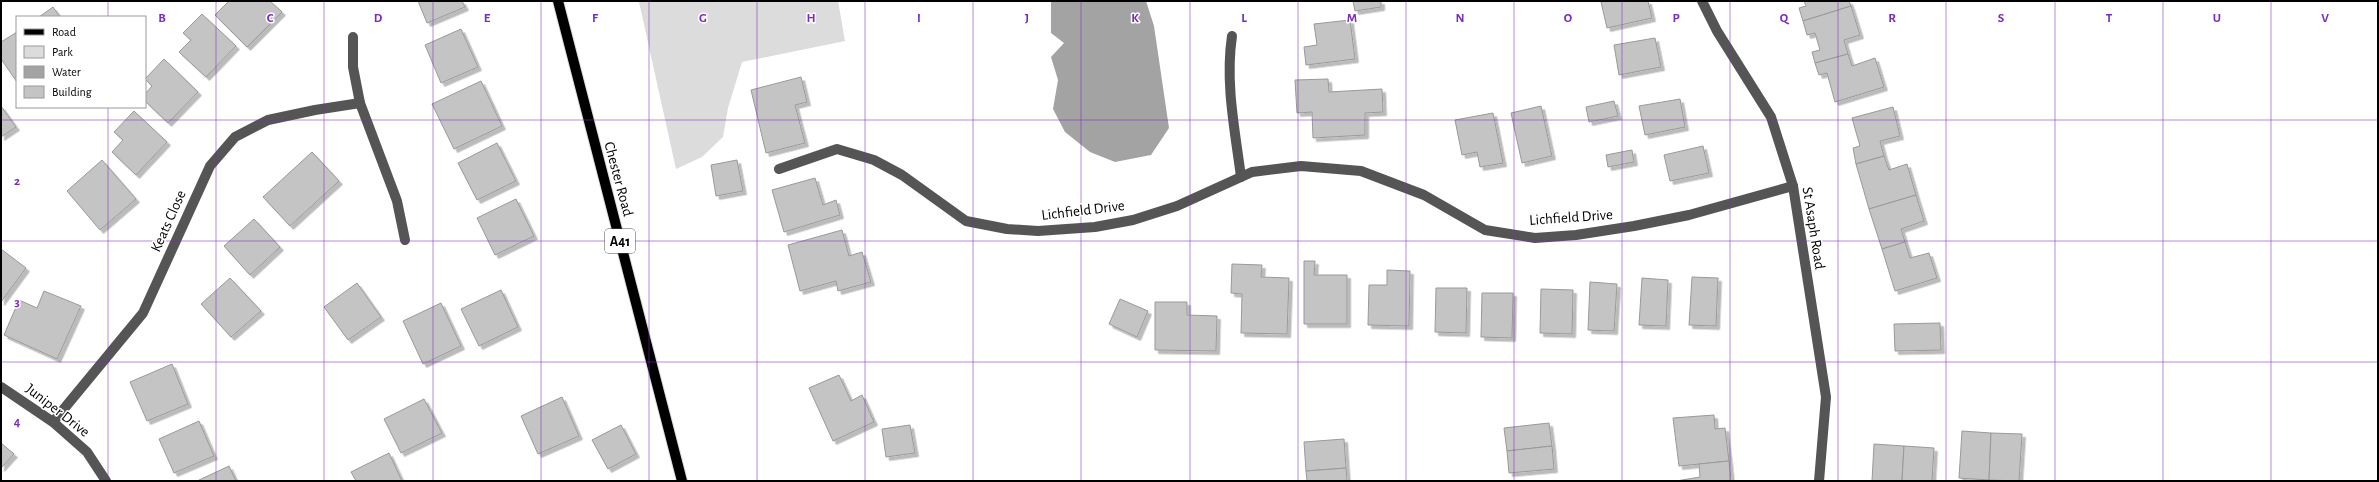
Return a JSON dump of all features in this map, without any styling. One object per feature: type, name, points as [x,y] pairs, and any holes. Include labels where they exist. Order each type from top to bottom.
[{"type":"main road","name":"Chester Road","points":[[558,1],[682,481]]},
{"type":"street","name":"St Asaph Road","points":[[1702,1],[1717,31],[1771,117],[1793,186],[1826,397],[1818,481]]},
{"type":"street","points":[[1232,36],[1229,55],[1229,90],[1241,177]]},
{"type":"street","points":[[353,37],[353,66],[360,103],[397,201],[405,240]]},
{"type":"street","name":"Keats Close","points":[[53,422],[143,312],[210,166],[235,137],[268,120],[315,110],[360,103]]},
{"type":"street","name":"Lichfield Drive","points":[[779,168],[837,149],[874,160],[929,194],[966,221],[1007,229],[1038,231],[1095,227],[1133,220],[1176,206],[1252,172],[1302,166],[1361,171],[1424,196],[1485,230],[1535,238],[1576,235],[1634,226],[1689,215],[1793,186]]},
{"type":"street","name":"Juniper Drive","points":[[1,387],[53,422],[87,452],[106,481]]},
{"type":"green space","points":[[838,1],[845,41],[742,62],[728,108],[723,137],[702,157],[676,169],[639,2]]},
{"type":"water","points":[[1051,1],[1146,1],[1154,26],[1169,128],[1151,155],[1115,162],[1090,152],[1065,132],[1053,109],[1058,80],[1051,57],[1064,43],[1051,33]]},
{"type":"building","points":[[229,1],[270,1],[282,12],[247,47],[215,15]]},
{"type":"building","points":[[418,1],[462,1],[465,7],[427,23]]},
{"type":"building","points":[[1353,1],[1381,1],[1381,7],[1355,11]]},
{"type":"building","points":[[1648,1],[1652,18],[1607,28],[1601,2]]},
{"type":"building","points":[[1804,1],[1849,1],[1851,6],[1803,21],[1799,8],[1806,6]]},
{"type":"building","points":[[1851,6],[1860,35],[1844,40],[1848,54],[1815,63],[1812,52],[1820,50],[1815,33],[1807,35],[1803,21]]},
{"type":"building","points":[[53,7],[59,16],[40,16]]},
{"type":"building","points":[[202,14],[236,46],[206,77],[179,52],[191,40],[183,33]]},
{"type":"building","points":[[1350,20],[1355,59],[1306,65],[1304,47],[1317,45],[1314,24]]},
{"type":"building","points":[[461,29],[478,67],[441,83],[425,45]]},
{"type":"building","points":[[16,33],[16,81],[1,59],[1,42]]},
{"type":"building","points":[[1655,38],[1661,67],[1619,75],[1614,45]]},
{"type":"building","points":[[1848,54],[1852,66],[1875,58],[1884,87],[1835,102],[1827,73],[1819,75],[1815,63]]},
{"type":"building","points":[[164,59],[198,92],[168,123],[146,102],[146,93],[152,86],[146,80],[146,78]]},
{"type":"building","points":[[801,77],[807,102],[795,105],[805,143],[766,153],[751,90]]},
{"type":"building","points":[[1328,79],[1329,92],[1382,89],[1383,112],[1365,113],[1365,135],[1313,138],[1312,112],[1297,113],[1295,80]]},
{"type":"building","points":[[481,81],[502,126],[454,149],[432,104]]},
{"type":"building","points":[[1680,99],[1685,127],[1645,135],[1639,106]]},
{"type":"building","points":[[1614,101],[1618,116],[1589,122],[1586,107]]},
{"type":"building","points":[[1,106],[16,127],[1,137]]},
{"type":"building","points":[[1541,106],[1552,156],[1522,163],[1511,113]]},
{"type":"building","points":[[1893,107],[1900,136],[1880,141],[1884,156],[1856,164],[1853,148],[1860,146],[1852,118]]},
{"type":"building","points":[[134,111],[167,142],[136,175],[112,152],[123,140],[114,132]]},
{"type":"building","points":[[1493,113],[1503,163],[1480,167],[1477,152],[1462,155],[1455,120]]},
{"type":"building","points":[[497,143],[516,181],[477,200],[458,163]]},
{"type":"building","points":[[1703,146],[1709,173],[1670,181],[1664,155]]},
{"type":"building","points":[[1632,150],[1634,162],[1608,167],[1606,155]]},
{"type":"building","points":[[312,152],[339,181],[290,226],[263,197]]},
{"type":"building","points":[[1884,156],[1889,170],[1907,164],[1916,195],[1869,209],[1856,164]]},
{"type":"building","points":[[102,160],[136,199],[100,230],[67,191]]},
{"type":"building","points":[[737,160],[743,191],[716,196],[711,165]]},
{"type":"building","points":[[815,178],[823,205],[836,200],[840,215],[784,232],[772,190]]},
{"type":"building","points":[[1916,195],[1924,221],[1901,229],[1905,242],[1882,249],[1869,209]]},
{"type":"building","points":[[516,199],[534,236],[495,255],[477,218]]},
{"type":"building","points":[[254,219],[280,247],[250,275],[224,246]]},
{"type":"building","points":[[842,230],[849,256],[862,252],[871,282],[838,291],[836,281],[800,291],[788,245]]},
{"type":"building","points":[[1905,242],[1910,258],[1929,253],[1937,278],[1895,291],[1882,249]]},
{"type":"building","points":[[1,249],[26,268],[1,302]]},
{"type":"building","points":[[1304,261],[1315,261],[1314,275],[1347,275],[1347,324],[1304,324]]},
{"type":"building","points":[[1232,264],[1262,265],[1261,277],[1289,278],[1287,334],[1241,333],[1242,294],[1231,293]]},
{"type":"building","points":[[1387,270],[1410,271],[1409,326],[1368,325],[1369,285],[1387,285]]},
{"type":"building","points":[[1692,277],[1718,278],[1716,326],[1689,325]]},
{"type":"building","points":[[230,278],[261,311],[231,337],[201,304]]},
{"type":"building","points":[[1642,278],[1668,280],[1666,326],[1639,325]]},
{"type":"building","points":[[1590,282],[1617,284],[1614,331],[1588,330]]},
{"type":"building","points":[[357,283],[381,317],[348,340],[324,307]]},
{"type":"building","points":[[1436,288],[1467,288],[1466,333],[1435,332]]},
{"type":"building","points":[[1541,289],[1573,290],[1572,334],[1540,333]]},
{"type":"building","points":[[501,290],[518,327],[479,346],[461,309]]},
{"type":"building","points":[[44,291],[81,306],[57,359],[4,335],[19,300],[37,308]]},
{"type":"building","points":[[1482,293],[1513,293],[1512,338],[1481,337]]},
{"type":"building","points":[[1120,299],[1148,311],[1137,337],[1109,324]]},
{"type":"building","points":[[1155,302],[1187,302],[1187,315],[1217,316],[1216,351],[1155,350]]},
{"type":"building","points":[[441,303],[461,346],[423,364],[403,321]]},
{"type":"building","points":[[1940,323],[1941,350],[1895,351],[1894,324]]},
{"type":"building","points":[[172,364],[188,404],[147,421],[130,382]]},
{"type":"building","points":[[839,375],[851,401],[862,395],[874,422],[833,441],[809,388]]},
{"type":"building","points":[[562,397],[579,436],[538,454],[521,416]]},
{"type":"building","points":[[424,399],[442,433],[401,453],[384,419]]},
{"type":"building","points":[[1714,415],[1715,429],[1725,428],[1729,461],[1679,466],[1673,418]]},
{"type":"building","points":[[199,421],[214,456],[174,473],[159,439]]},
{"type":"building","points":[[1549,423],[1552,446],[1507,451],[1504,428]]},
{"type":"building","points":[[621,425],[636,454],[608,469],[592,440]]},
{"type":"building","points":[[910,425],[915,453],[886,457],[882,429]]},
{"type":"building","points":[[1962,431],[1991,433],[1989,480],[1959,478]]},
{"type":"building","points":[[1991,433],[2022,434],[2019,481],[1989,480]]},
{"type":"building","points":[[1344,439],[1346,468],[1306,471],[1304,442]]},
{"type":"building","points":[[1,443],[14,454],[1,468]]},
{"type":"building","points":[[1874,444],[1904,446],[1902,481],[1872,481]]},
{"type":"building","points":[[1552,446],[1554,469],[1509,473],[1507,451]]},
{"type":"building","points":[[1904,446],[1934,448],[1932,481],[1902,481]]},
{"type":"building","points":[[389,453],[402,481],[356,481],[351,472]]},
{"type":"building","points":[[1729,461],[1731,481],[1676,481],[1700,477],[1699,464]]},
{"type":"building","points":[[229,466],[236,481],[197,481]]},
{"type":"building","points":[[1346,468],[1347,481],[1307,481],[1306,471]]}]
